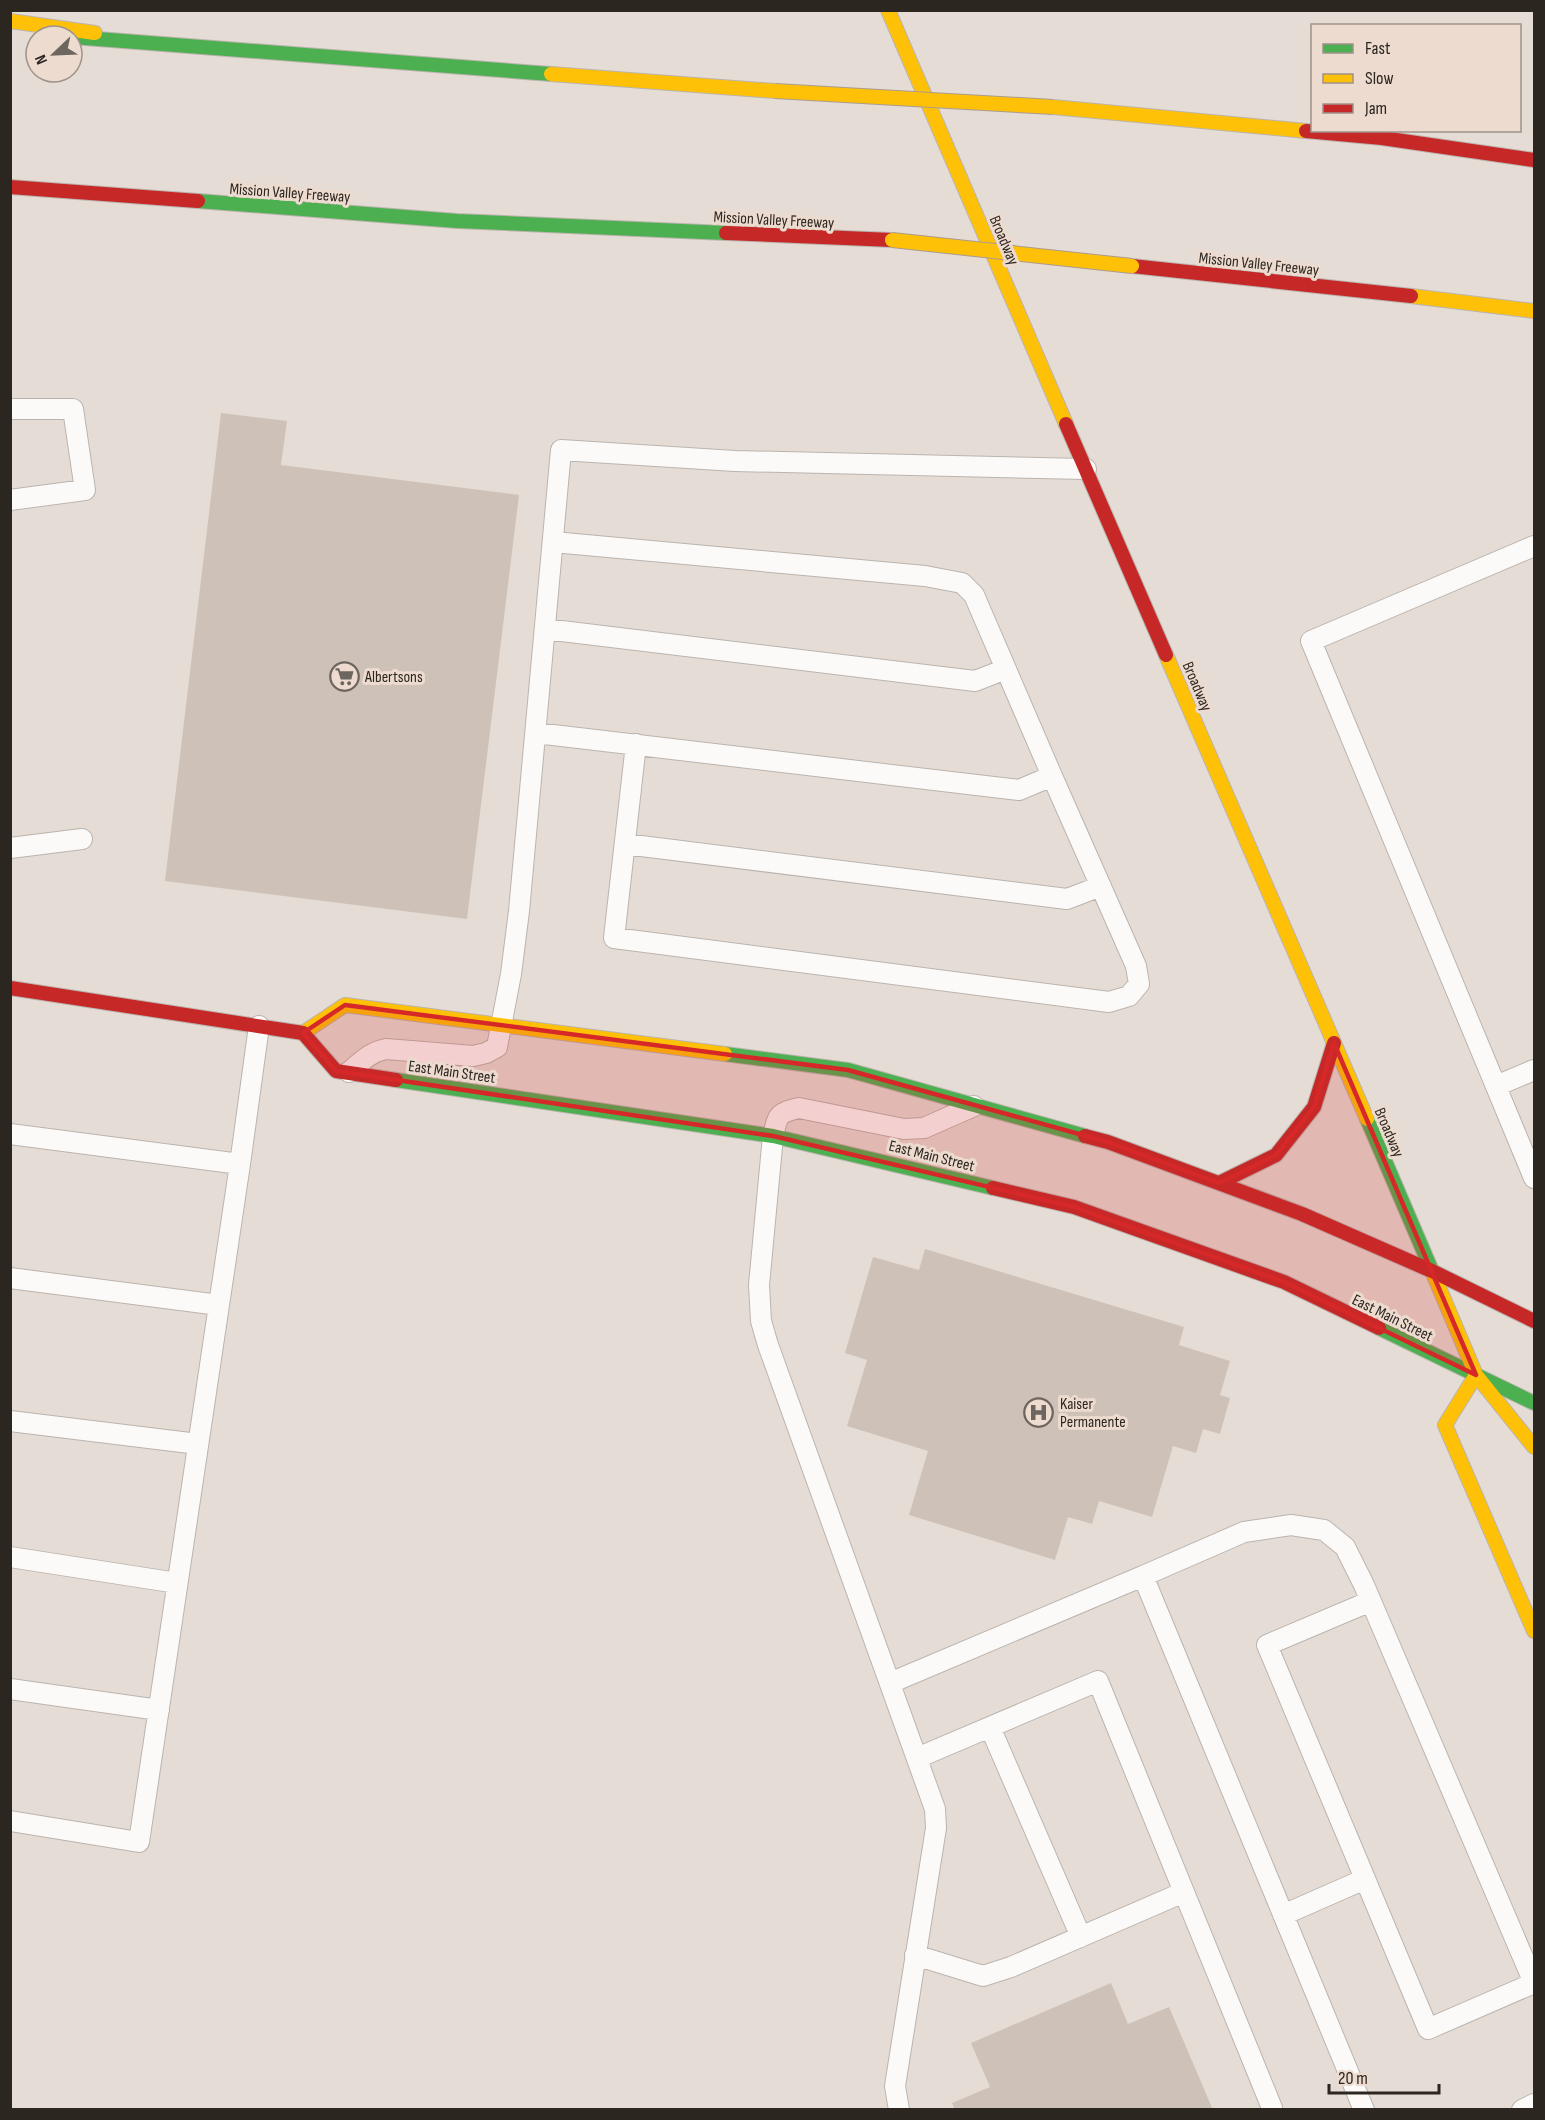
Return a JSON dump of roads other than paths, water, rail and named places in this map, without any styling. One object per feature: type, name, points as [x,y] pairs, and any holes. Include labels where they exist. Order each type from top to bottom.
[{"type":"main road","name":"Broadway","points":[[888,10],[1476,1375],[1534,1447]]},
{"type":"main road","points":[[10,21],[174,44]]},
{"type":"main road","points":[[84,38],[775,91],[1053,107],[1311,131]]},
{"type":"main road","points":[[1318,132],[1382,138],[1534,160]]},
{"type":"main road","name":"Mission Valley Freeway","points":[[10,187],[457,221],[892,240],[1534,311]]},
{"type":"main road","points":[[10,192],[66,191]]},
{"type":"main road","points":[[10,988],[303,1033],[345,1005],[848,1070],[1108,1142],[1302,1214],[1432,1271],[1534,1321]]},
{"type":"main road","name":"East Main Street","points":[[303,1033],[336,1071],[774,1136],[1074,1207],[1284,1282],[1534,1403]]},
{"type":"main road","points":[[1219,1183],[1276,1155],[1314,1107],[1334,1043]]},
{"type":"main road","points":[[1476,1375],[1445,1425],[1534,1631]]},
{"type":"lane","points":[[10,409],[73,409],[85,490],[10,500]]},
{"type":"lane","points":[[349,1072],[376,1050],[472,1056],[486,1053],[497,1047],[503,1024],[519,911],[561,450],[735,461],[1086,469]]},
{"type":"lane","points":[[553,542],[925,576],[962,583],[974,595],[1136,966],[1138,984],[1129,996],[1109,1002],[614,938],[636,744]]},
{"type":"lane","points":[[1534,546],[1311,641],[1534,1178]]},
{"type":"lane","points":[[545,629],[975,681],[1006,669]]},
{"type":"lane","points":[[536,733],[1019,790],[1052,776]]},
{"type":"lane","points":[[10,848],[82,839]]},
{"type":"lane","points":[[624,844],[1068,899],[1101,886]]},
{"type":"lane","points":[[10,1821],[139,1842],[259,1026]]},
{"type":"lane","points":[[1496,1086],[1534,1070]]},
{"type":"lane","points":[[899,2109],[895,2086],[936,1828],[935,1809],[768,1345],[761,1321],[759,1285],[774,1136],[778,1117],[783,1112],[799,1108],[915,1130],[975,1105]]},
{"type":"lane","points":[[10,1134],[240,1164]]},
{"type":"lane","points":[[10,1278],[219,1305]]},
{"type":"lane","points":[[10,1421],[198,1444]]},
{"type":"lane","points":[[890,1683],[1244,1532],[1291,1525],[1324,1530],[1345,1547],[1371,1601],[1534,1983],[1428,2029],[1266,1645],[1371,1601]]},
{"type":"lane","points":[[10,1557],[177,1582]]},
{"type":"lane","points":[[1143,1576],[1364,2109]]},
{"type":"lane","points":[[917,1758],[1098,1681],[1272,2108]]},
{"type":"lane","points":[[10,1689],[159,1710]]},
{"type":"lane","points":[[990,1727],[1081,1937]]},
{"type":"lane","points":[[1283,1915],[1365,1879]]},
{"type":"lane","points":[[915,1955],[983,1976],[1011,1967],[1184,1892]]},
{"type":"lane","points":[[1522,2109],[1534,2104]]},
{"type":"place","name":"Albertsons","points":[[344,676]]},
{"type":"place","name":"Kaiser Permanente","points":[[1039,1412]]}]
